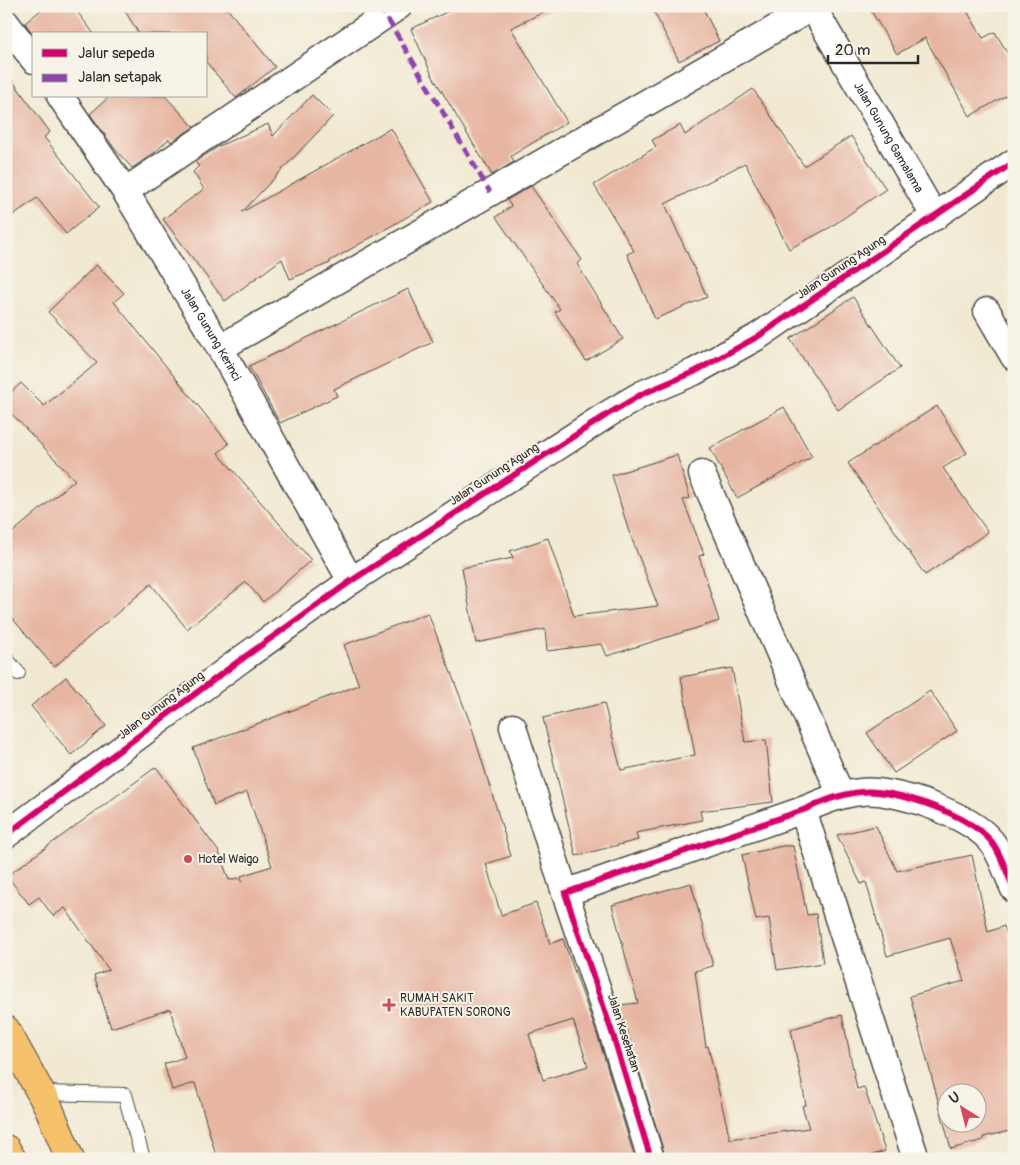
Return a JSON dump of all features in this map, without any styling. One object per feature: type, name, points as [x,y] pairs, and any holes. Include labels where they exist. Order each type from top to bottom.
[{"type":"highway","points":[[6,1030],[41,1093],[70,1159]]},
{"type":"highway","points":[[6,1149],[12,1159]]},
{"type":"street","points":[[124,191],[399,6]]},
{"type":"street","points":[[220,348],[813,7]]},
{"type":"street","name":"Jalan Gunung Gamalama","points":[[813,7],[934,217]]},
{"type":"street","points":[[6,23],[32,57]]},
{"type":"street","name":"Jalan Gunung Kerinci","points":[[61,98],[124,191],[220,348],[351,581]]},
{"type":"street","name":"Jalan Gunung Agung","points":[[6,835],[239,661],[351,581],[608,414],[642,394],[694,372],[757,337],[1014,162]]},
{"type":"street","points":[[988,310],[1014,357]]},
{"type":"street","points":[[702,474],[841,795]]},
{"type":"street","name":"Jalan Kesehatan","points":[[513,727],[652,1159]]},
{"type":"street","points":[[570,903],[841,795],[875,792],[892,794],[953,814],[977,828],[992,841],[1014,889]]},
{"type":"street","points":[[803,810],[916,1159]]},
{"type":"lane","points":[[6,659],[18,673]]},
{"type":"lane","points":[[41,1093],[125,1095],[143,1159]]},
{"type":"building","points":[[46,6],[73,6],[92,32],[32,33],[25,23]]},
{"type":"building","points":[[122,6],[225,6],[275,67],[236,98],[208,64],[208,32],[138,32]]},
{"type":"building","points":[[459,6],[556,6],[511,28],[567,122],[511,156],[514,162],[492,175],[432,75],[411,29]]},
{"type":"building","points":[[651,6],[702,6],[719,41],[679,61]]},
{"type":"building","points":[[868,6],[964,6],[983,38],[995,32],[1014,64],[1014,91],[970,116],[925,38],[897,54]]},
{"type":"building","points":[[6,72],[50,132],[44,137],[99,207],[66,234],[37,198],[6,220]]},
{"type":"building","points":[[753,89],[804,166],[851,136],[886,189],[829,228],[789,249],[745,163],[665,204],[707,297],[655,319],[627,254],[634,251],[594,185],[656,147],[652,140],[680,125],[685,135]]},
{"type":"building","points":[[312,95],[333,116],[242,212],[391,128],[433,202],[330,261],[330,263],[290,279],[282,259],[225,301],[163,219],[204,189],[193,172],[199,166],[195,162],[219,146],[268,124],[273,136]]},
{"type":"building","points":[[108,98],[167,98],[194,127],[171,142],[169,139],[154,153],[132,168],[115,149],[90,114]]},
{"type":"building","points":[[531,186],[582,260],[577,264],[623,339],[586,361],[555,312],[560,309],[496,217],[511,206],[507,200]]},
{"type":"building","points":[[96,265],[124,293],[114,302],[229,444],[218,453],[311,560],[263,602],[246,582],[187,629],[151,584],[54,667],[6,611],[6,538],[75,480],[6,408],[6,397],[21,383],[44,406],[97,363],[48,312]]},
{"type":"building","points":[[408,289],[433,342],[334,389],[337,396],[280,423],[249,366]]},
{"type":"building","points":[[853,297],[900,368],[838,410],[790,339]]},
{"type":"building","points":[[937,406],[967,453],[943,468],[988,532],[925,575],[848,463]]},
{"type":"building","points":[[784,407],[812,457],[737,498],[710,448]]},
{"type":"building","points":[[677,455],[690,498],[683,500],[704,554],[699,556],[719,621],[607,656],[602,644],[547,651],[545,629],[476,643],[462,568],[513,558],[510,551],[548,538],[574,616],[658,606],[628,529],[612,475]]},
{"type":"building","points":[[428,613],[471,725],[511,856],[486,864],[501,915],[536,903],[550,944],[563,939],[599,1040],[635,1159],[217,1159],[195,1083],[172,1090],[164,1064],[185,1057],[170,1009],[111,1028],[94,975],[109,970],[65,908],[53,916],[39,897],[29,904],[7,876],[156,767],[219,852],[229,880],[238,878],[242,882],[241,876],[272,866],[247,792],[214,805],[193,748],[359,685],[344,645]],"holes":[[[573,1020],[588,1066],[543,1080],[529,1034]]]},
{"type":"building","points":[[732,668],[745,742],[766,740],[773,802],[700,811],[702,820],[636,833],[638,840],[576,856],[543,718],[604,703],[621,770],[695,755],[681,677]]},
{"type":"building","points":[[66,677],[106,726],[71,755],[31,706]]},
{"type":"building","points":[[930,691],[957,731],[894,773],[867,733]]},
{"type":"building","points":[[876,826],[897,871],[972,855],[988,932],[1004,926],[1014,955],[1014,1130],[983,1137],[983,1140],[951,1149],[946,1132],[988,1132],[988,1082],[938,1082],[938,1100],[910,996],[964,981],[950,938],[887,956],[866,882],[861,884],[837,835]]},
{"type":"building","points":[[783,846],[793,846],[807,915],[816,914],[823,963],[777,970],[769,918],[756,920],[742,855]]},
{"type":"building","points":[[691,883],[713,966],[695,971],[706,1047],[708,1046],[730,1139],[809,1128],[802,1106],[806,1105],[791,1029],[842,1015],[857,1089],[864,1087],[885,1151],[860,1159],[666,1159],[619,1005],[638,1003],[612,905]]},
{"type":"marked path","points":[[380,6],[490,192]]},
{"type":"cycle path","points":[[6,835],[239,661],[351,581],[608,414],[642,394],[694,372],[757,337],[1014,162]]},
{"type":"cycle path","points":[[651,1159],[613,1035],[565,893],[831,799],[861,792],[892,794],[931,805],[981,831],[995,846],[1014,889]]},
{"type":"place","name":"Hotel Waigo","points":[[188,859]]},
{"type":"place","name":"RUMAH SAKIT KABUPATEN SORONG","points":[[389,1005]]}]
